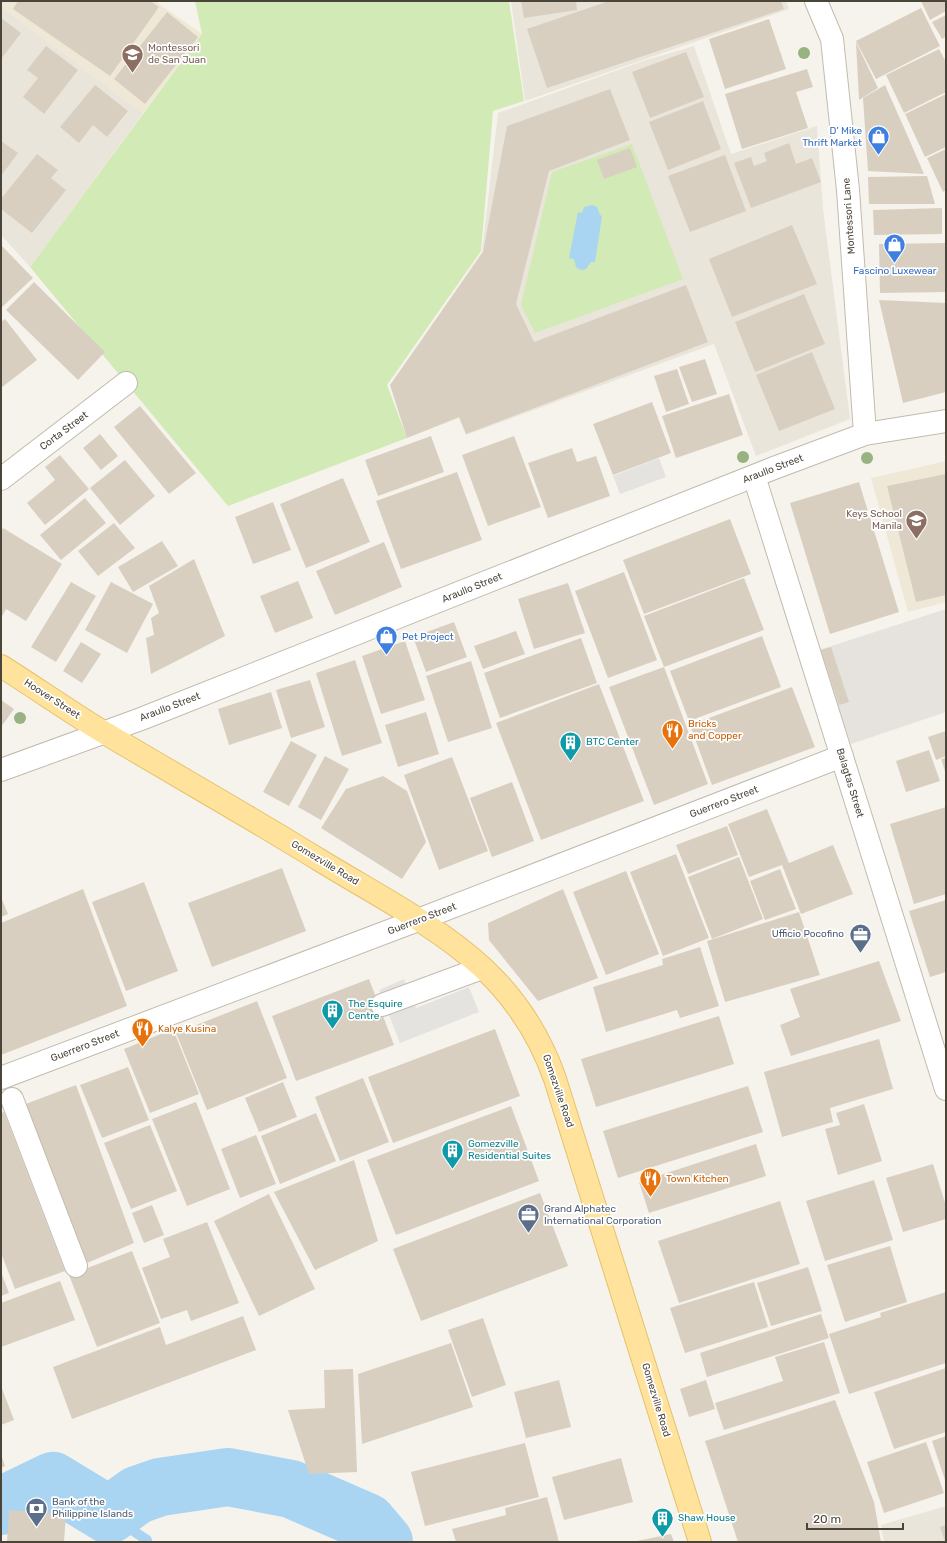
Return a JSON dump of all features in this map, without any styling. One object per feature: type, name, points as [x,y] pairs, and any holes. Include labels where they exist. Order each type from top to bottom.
[{"type":"main road","name":"Hoover Street","points":[[1,666],[104,732]]},
{"type":"main road","name":"Gomezville Road","points":[[104,732],[307,852],[445,938],[482,968],[511,998],[523,1014],[535,1032],[549,1062],[700,1542]]},
{"type":"street","name":"Montessori Lane","points":[[816,1],[832,39],[848,190],[865,434]]},
{"type":"street","name":"Corta Street","points":[[1,479],[126,383]]},
{"type":"street","name":"Araullo Street","points":[[1,770],[156,713],[754,476],[865,434],[946,421]]},
{"type":"street","name":"Balagtas Street","points":[[754,476],[946,1089]]},
{"type":"street","name":"Guerrero Street","points":[[1,1078],[418,920],[842,756]]},
{"type":"street","points":[[382,1005],[482,968]]},
{"type":"street","points":[[12,1099],[76,1266]]},
{"type":"shaded area","name":"Montessori de San Juan","points":[[1,1],[155,1],[202,34],[143,113],[1,6]]},
{"type":"shaded area","points":[[511,1],[786,1],[789,9],[525,101]]},
{"type":"shaded area","points":[[1,6],[143,113],[30,267],[1,235]]},
{"type":"shaded area","points":[[694,46],[731,154],[817,126],[823,209],[850,419],[756,456],[714,344],[466,435],[459,418],[407,438],[391,385],[482,252],[498,113],[643,61]]},
{"type":"shaded area","points":[[659,458],[666,477],[620,494],[613,476]]},
{"type":"shaded area","name":"Keys School Manila","points":[[946,461],[946,602],[908,612],[871,478]]},
{"type":"shaded area","points":[[946,609],[946,712],[851,744],[819,650]]},
{"type":"shaded area","points":[[404,979],[416,1008],[469,987],[479,1012],[400,1043],[379,990]]},
{"type":"shaded area","points":[[946,1506],[946,1542],[884,1542],[881,1525]]},
{"type":"green space","points":[[195,1],[509,1],[524,101],[493,111],[481,251],[387,385],[407,438],[228,506],[30,267],[202,34]]},
{"type":"green space","points":[[632,144],[683,279],[535,333],[521,305],[552,172]]},
{"type":"water","points":[[592,205],[597,207],[600,215],[602,216],[595,262],[591,262],[586,269],[581,270],[576,267],[574,259],[569,258],[578,212],[582,213],[584,207]]},
{"type":"building","points":[[18,1],[150,1],[159,7],[110,76],[13,9]]},
{"type":"building","points":[[521,1],[576,1],[577,10],[524,18]]},
{"type":"building","points":[[609,1],[781,1],[784,9],[547,88],[527,29]]},
{"type":"building","points":[[921,1],[946,1],[946,11],[930,20]]},
{"type":"building","points":[[921,8],[940,46],[876,79],[856,41]]},
{"type":"building","points":[[167,12],[198,37],[145,104],[114,79]]},
{"type":"building","points":[[946,15],[946,37],[942,39],[932,22]]},
{"type":"building","points":[[1,18],[21,33],[1,59]]},
{"type":"building","points":[[769,19],[786,69],[725,89],[709,39]]},
{"type":"building","points":[[856,42],[878,88],[859,100]]},
{"type":"building","points":[[46,46],[78,70],[44,114],[23,97],[38,78],[27,70]]},
{"type":"building","points":[[939,49],[946,62],[946,92],[904,113],[886,75]]},
{"type":"building","points":[[686,52],[704,97],[650,118],[632,72]]},
{"type":"building","points":[[807,69],[813,87],[796,92],[808,128],[742,149],[725,94]]},
{"type":"building","points":[[95,85],[128,111],[107,137],[93,125],[79,143],[60,127]]},
{"type":"building","points":[[885,85],[924,174],[868,171],[863,98]]},
{"type":"building","points":[[610,89],[630,140],[549,171],[516,304],[534,342],[686,285],[708,342],[466,434],[459,417],[407,438],[390,385],[483,252],[507,126]]},
{"type":"building","points":[[946,94],[946,147],[925,157],[905,114]]},
{"type":"building","points":[[703,101],[721,149],[668,170],[649,122]]},
{"type":"building","points":[[1,141],[18,153],[1,176]]},
{"type":"building","points":[[789,143],[796,164],[812,158],[821,182],[751,208],[734,163],[751,157],[754,166],[767,161],[764,153]]},
{"type":"building","points":[[630,148],[637,167],[604,179],[597,160]]},
{"type":"building","points":[[946,149],[946,190],[943,192],[927,158]]},
{"type":"building","points":[[37,154],[58,170],[51,178],[66,190],[32,233],[1,209],[1,199]]},
{"type":"building","points":[[725,155],[746,211],[690,232],[668,176]]},
{"type":"building","points":[[927,176],[935,204],[869,204],[868,177]]},
{"type":"building","points":[[942,208],[942,234],[874,235],[873,210]]},
{"type":"building","points":[[792,225],[817,284],[732,317],[709,259]]},
{"type":"building","points":[[946,243],[946,292],[880,293],[879,244]]},
{"type":"building","points":[[1,245],[33,278],[1,308]]},
{"type":"building","points":[[34,282],[105,352],[78,380],[6,310]]},
{"type":"building","points":[[804,294],[825,344],[755,372],[735,322]]},
{"type":"building","points":[[879,300],[946,303],[946,392],[903,403]]},
{"type":"building","points":[[5,319],[37,360],[1,388],[1,322]]},
{"type":"building","points":[[812,352],[835,409],[779,431],[756,375]]},
{"type":"building","points":[[705,359],[717,394],[692,402],[679,367]]},
{"type":"building","points":[[677,369],[689,404],[666,412],[654,376]]},
{"type":"building","points":[[729,394],[743,435],[676,458],[662,416]]},
{"type":"building","points":[[652,402],[671,453],[613,475],[593,424]]},
{"type":"building","points":[[140,406],[196,473],[169,494],[114,427]]},
{"type":"building","points":[[100,434],[118,456],[101,470],[83,448]]},
{"type":"building","points":[[431,436],[444,472],[378,496],[365,460]]},
{"type":"building","points":[[514,436],[541,507],[488,526],[462,455]]},
{"type":"building","points":[[572,448],[577,462],[596,456],[610,496],[548,518],[528,463]]},
{"type":"building","points":[[60,455],[89,489],[45,525],[27,503],[55,480],[45,467]]},
{"type":"building","points":[[125,460],[155,496],[120,525],[90,488]]},
{"type":"building","points":[[457,472],[482,540],[401,569],[376,501]]},
{"type":"building","name":"Keys School Manila","points":[[946,474],[946,595],[916,602],[887,486]]},
{"type":"building","points":[[343,478],[370,542],[306,568],[280,504]]},
{"type":"building","points":[[859,482],[899,612],[830,634],[790,503]]},
{"type":"building","points":[[85,498],[106,523],[61,560],[40,535]]},
{"type":"building","points":[[273,502],[291,550],[253,564],[235,517]]},
{"type":"building","points":[[730,519],[751,574],[644,614],[623,560]]},
{"type":"building","points":[[114,523],[135,548],[98,576],[78,551]]},
{"type":"building","points":[[3,528],[62,564],[26,621],[6,609],[1,618],[1,532]]},
{"type":"building","points":[[162,541],[178,566],[133,592],[118,567]]},
{"type":"building","points":[[384,542],[402,587],[335,615],[316,571]]},
{"type":"building","points":[[194,559],[225,636],[151,674],[146,638],[154,635],[151,618],[159,613],[149,586]]},
{"type":"building","points":[[624,572],[657,660],[608,678],[575,591]]},
{"type":"building","points":[[744,578],[764,630],[664,667],[644,616]]},
{"type":"building","points":[[298,581],[313,618],[275,633],[260,596]]},
{"type":"building","points":[[71,582],[96,596],[56,662],[31,647]]},
{"type":"building","points":[[111,582],[153,604],[127,653],[85,630]]},
{"type":"building","points":[[568,583],[585,633],[534,649],[518,599]]},
{"type":"building","points":[[454,622],[467,657],[426,672],[413,637]]},
{"type":"building","points":[[516,631],[525,654],[483,669],[474,646]]},
{"type":"building","points":[[762,636],[781,687],[689,721],[670,671]]},
{"type":"building","points":[[581,638],[597,683],[500,718],[484,673]]},
{"type":"building","points":[[405,641],[425,700],[381,714],[362,656]]},
{"type":"building","points":[[81,642],[101,654],[82,683],[63,671]]},
{"type":"building","points":[[831,647],[849,702],[839,705],[821,650]]},
{"type":"building","points":[[355,660],[382,743],[342,756],[316,673]]},
{"type":"building","points":[[471,661],[492,728],[448,742],[426,676]]},
{"type":"building","points":[[664,667],[708,784],[654,805],[609,687]]},
{"type":"building","points":[[310,680],[325,727],[291,738],[276,690]]},
{"type":"building","name":"BTC Center","points":[[599,684],[644,801],[541,840],[496,723]]},
{"type":"building","points":[[792,687],[815,747],[712,785],[690,725]]},
{"type":"building","points":[[271,692],[282,728],[229,745],[218,709]]},
{"type":"building","points":[[1,700],[14,709],[1,727]]},
{"type":"building","points":[[426,712],[439,754],[398,767],[385,725]]},
{"type":"building","points":[[946,731],[946,756],[936,760],[928,737]]},
{"type":"building","points":[[291,741],[317,755],[289,806],[263,792]]},
{"type":"building","points":[[929,750],[940,781],[906,792],[896,761]]},
{"type":"building","points":[[325,756],[349,769],[321,820],[298,807]]},
{"type":"building","points":[[452,757],[488,851],[439,870],[404,775]]},
{"type":"building","points":[[946,758],[946,774],[941,759]]},
{"type":"building","points":[[383,776],[407,791],[426,842],[402,879],[321,828],[346,789]]},
{"type":"building","points":[[512,782],[534,841],[492,857],[470,798]]},
{"type":"building","points":[[946,807],[946,894],[914,904],[890,824]]},
{"type":"building","points":[[767,809],[789,863],[833,845],[853,894],[801,914],[782,865],[749,877],[728,824]]},
{"type":"building","points":[[727,826],[738,855],[688,874],[676,845]]},
{"type":"building","points":[[676,854],[709,938],[663,956],[630,872]]},
{"type":"building","points":[[739,857],[763,919],[712,939],[688,877]]},
{"type":"building","points":[[282,868],[306,931],[212,967],[188,903]]},
{"type":"building","points":[[780,869],[796,909],[765,920],[750,881]]},
{"type":"building","points":[[626,871],[659,954],[606,975],[573,892]]},
{"type":"building","points":[[144,882],[178,971],[126,991],[92,902]]},
{"type":"building","points":[[83,889],[127,1006],[1,1055],[1,923]]},
{"type":"building","points":[[563,889],[598,978],[538,1001],[489,940],[488,923]]},
{"type":"building","points":[[1,897],[8,914],[1,917]]},
{"type":"building","points":[[946,900],[946,972],[930,977],[909,911]]},
{"type":"building","points":[[799,912],[820,975],[725,1002],[707,941]]},
{"type":"building","points":[[700,947],[719,1006],[680,1018],[677,1010],[606,1032],[593,987],[663,965],[662,959]]},
{"type":"building","points":[[879,961],[901,1021],[791,1056],[780,1025],[800,1017],[790,989]]},
{"type":"building","name":"The Esquire Centre","points":[[369,979],[394,1045],[296,1081],[272,1016]]},
{"type":"building","points":[[257,1001],[287,1078],[207,1110],[176,1033]]},
{"type":"building","points":[[719,1016],[734,1064],[596,1107],[581,1059]]},
{"type":"building","points":[[173,1029],[199,1094],[150,1113],[124,1049]]},
{"type":"building","points":[[495,1029],[520,1096],[393,1143],[368,1077]]},
{"type":"building","points":[[879,1039],[893,1089],[830,1108],[833,1122],[782,1137],[764,1072]]},
{"type":"building","points":[[128,1067],[149,1120],[102,1138],[80,1085]]},
{"type":"building","points":[[363,1078],[389,1142],[340,1161],[315,1097]]},
{"type":"building","points":[[283,1082],[297,1117],[259,1132],[245,1098]]},
{"type":"building","points":[[76,1085],[134,1243],[87,1263],[23,1105]]},
{"type":"building","points":[[748,1086],[763,1132],[618,1178],[603,1131]]},
{"type":"building","points":[[196,1102],[230,1189],[187,1206],[152,1119]]},
{"type":"building","points":[[864,1104],[882,1161],[838,1175],[825,1129],[840,1125],[836,1113]]},
{"type":"building","name":"Gomezville Residential Suites","points":[[511,1106],[539,1181],[396,1235],[367,1160]]},
{"type":"building","points":[[4,1112],[65,1271],[15,1289],[1,1253],[1,1113]]},
{"type":"building","points":[[316,1113],[336,1161],[280,1184],[261,1136]]},
{"type":"building","points":[[150,1125],[177,1191],[131,1209],[104,1143]]},
{"type":"building","points":[[256,1135],[276,1184],[240,1198],[221,1149]]},
{"type":"building","points":[[756,1144],[766,1176],[649,1213],[639,1182]]},
{"type":"building","points":[[354,1160],[378,1241],[315,1270],[274,1192]]},
{"type":"building","points":[[933,1164],[946,1206],[946,1219],[903,1232],[886,1178]]},
{"type":"building","points":[[874,1180],[893,1240],[825,1261],[806,1201]]},
{"type":"building","points":[[540,1193],[568,1266],[421,1321],[393,1249]]},
{"type":"building","points":[[269,1194],[315,1289],[259,1316],[214,1221]]},
{"type":"building","points":[[780,1201],[800,1264],[679,1303],[658,1241]]},
{"type":"building","points":[[152,1205],[164,1235],[144,1243],[132,1213]]},
{"type":"building","points":[[207,1222],[239,1303],[191,1321],[187,1310],[161,1319],[142,1268],[170,1257],[163,1239]]},
{"type":"building","points":[[890,1246],[907,1302],[845,1322],[827,1265]]},
{"type":"building","points":[[132,1251],[160,1323],[97,1347],[69,1275]]},
{"type":"building","points":[[808,1267],[822,1311],[771,1326],[757,1283]]},
{"type":"building","points":[[1,1272],[9,1293],[1,1296]]},
{"type":"building","points":[[60,1281],[75,1320],[1,1347],[1,1303]]},
{"type":"building","points":[[754,1282],[768,1327],[685,1353],[670,1308]]},
{"type":"building","points":[[946,1292],[946,1363],[849,1394],[829,1334],[881,1317],[880,1313]]},
{"type":"building","points":[[821,1314],[829,1338],[707,1377],[700,1353]]},
{"type":"building","points":[[243,1316],[256,1350],[72,1419],[53,1367],[160,1327],[166,1345]]},
{"type":"building","points":[[483,1318],[506,1385],[472,1397],[448,1330]]},
{"type":"building","points":[[824,1342],[840,1393],[724,1430],[715,1403],[783,1381],[775,1357]]},
{"type":"building","points":[[451,1343],[473,1407],[362,1444],[358,1374]]},
{"type":"building","points":[[946,1368],[946,1432],[894,1449],[874,1392]]},
{"type":"building","points":[[353,1369],[357,1472],[309,1474],[288,1410],[325,1408],[324,1370]]},
{"type":"building","points":[[559,1380],[571,1427],[526,1438],[514,1392]]},
{"type":"building","points":[[706,1380],[715,1409],[689,1417],[680,1389]]},
{"type":"building","points":[[1,1386],[14,1420],[1,1425]]},
{"type":"building","points":[[835,1400],[874,1502],[881,1542],[738,1542],[705,1441]]},
{"type":"building","points":[[946,1436],[946,1483],[932,1441]]},
{"type":"building","points":[[926,1442],[944,1493],[884,1513],[867,1462]]},
{"type":"building","points":[[525,1443],[539,1497],[425,1526],[411,1472]]},
{"type":"building","points":[[1,1454],[5,1466],[1,1468]]},
{"type":"building","points":[[621,1458],[633,1502],[564,1520],[552,1477]]},
{"type":"building","points":[[547,1497],[559,1542],[456,1542],[452,1529],[506,1515],[505,1508]]},
{"type":"building","name":"Bank of the Philippine Islands","points":[[9,1510],[66,1514],[64,1542],[7,1542]]},
{"type":"building","points":[[946,1525],[946,1542],[945,1542],[940,1527]]},
{"type":"building","name":"Shaw House","points":[[671,1534],[674,1542],[637,1542],[637,1541]]},
{"type":"waterway","points":[[1,1506],[53,1481],[109,1515],[137,1495],[160,1487],[228,1477],[291,1489],[367,1522],[384,1542]]},
{"type":"waterway","points":[[109,1515],[147,1540],[147,1542]]},
{"type":"place","name":"Montessori de San Juan","points":[[132,74]]},
{"type":"place","name":"D' Mike Thrift Market","points":[[878,156]]},
{"type":"place","name":"Fascino Luxewear","points":[[895,264]]},
{"type":"place","name":"Keys School Manila","points":[[917,540]]},
{"type":"place","name":"Pet Project","points":[[386,656]]},
{"type":"place","name":"Bricks and Copper","points":[[673,750]]},
{"type":"place","name":"BTC Center","points":[[570,762]]},
{"type":"place","name":"Ufficio Pocofino","points":[[860,954]]},
{"type":"place","name":"The Esquire Centre","points":[[333,1030]]},
{"type":"place","name":"Kalye Kusina","points":[[143,1048]]},
{"type":"place","name":"Gomezville Residential Suites","points":[[453,1170]]},
{"type":"place","name":"Town Kitchen","points":[[651,1198]]},
{"type":"place","name":"Grand Alphatec International Corporation","points":[[529,1234]]},
{"type":"place","name":"Bank of the Philippine Islands","points":[[37,1528]]},
{"type":"place","name":"Shaw House","points":[[662,1538]]}]
